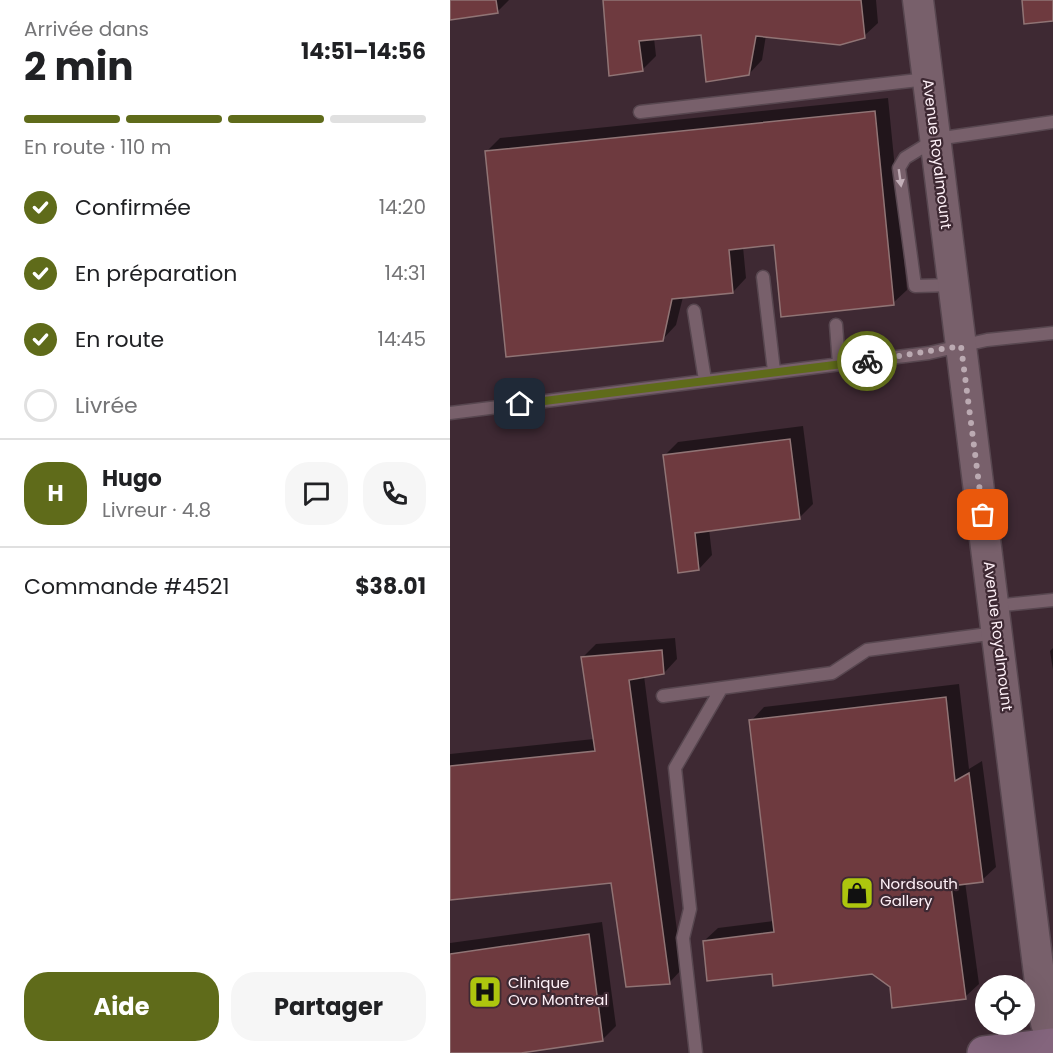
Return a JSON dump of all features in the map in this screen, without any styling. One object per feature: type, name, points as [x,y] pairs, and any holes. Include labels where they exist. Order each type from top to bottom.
[{"type":"main road","points":[[984,1053],[1046,1042]]},
{"type":"street","name":"Avenue Royalmount","points":[[918,0],[996,620],[1046,1042]]},
{"type":"lane","points":[[640,112],[927,78]]},
{"type":"lane","points":[[954,285],[915,286],[899,168],[905,158],[936,139],[1053,122]]},
{"type":"lane","points":[[763,277],[774,371]]},
{"type":"lane","points":[[694,311],[705,380]]},
{"type":"lane","points":[[836,325],[839,364]]},
{"type":"lane","points":[[450,413],[839,364],[987,340],[1053,333]]},
{"type":"lane","points":[[663,696],[832,673],[867,650],[996,620],[1053,600]]},
{"type":"lane","points":[[696,1053],[683,938],[690,909],[675,768],[721,689]]},
{"type":"building","points":[[450,0],[496,0],[498,13],[450,20]]},
{"type":"building","points":[[603,0],[861,0],[865,38],[840,45],[756,36],[749,75],[706,82],[701,35],[639,41],[643,71],[609,76]]},
{"type":"building","points":[[1022,0],[1053,0],[1053,21],[1024,24]]},
{"type":"building","points":[[875,111],[894,305],[781,317],[774,245],[729,250],[733,293],[672,299],[663,341],[506,357],[485,151]]},
{"type":"building","points":[[790,439],[800,519],[695,533],[699,570],[678,573],[663,455]]},
{"type":"building","points":[[662,650],[664,674],[629,680],[670,984],[626,987],[611,883],[450,900],[450,766],[595,751],[581,657]]},
{"type":"building","points":[[946,697],[955,781],[969,773],[983,882],[951,886],[966,999],[892,1008],[890,987],[872,974],[773,986],[772,974],[707,981],[703,941],[774,932],[749,720]]},
{"type":"building","points":[[589,934],[603,1041],[521,1053],[450,1053],[450,954]]},
{"type":"way so far","points":[[867,361],[929,353],[961,346],[983,515]]},
{"type":"place","name":"Nordsouth Gallery","points":[[857,893]]},
{"type":"place","name":"Clinique Ovo Montreal","points":[[485,992]]},
{"type":"route","points":[[520,404],[867,361]]}]
